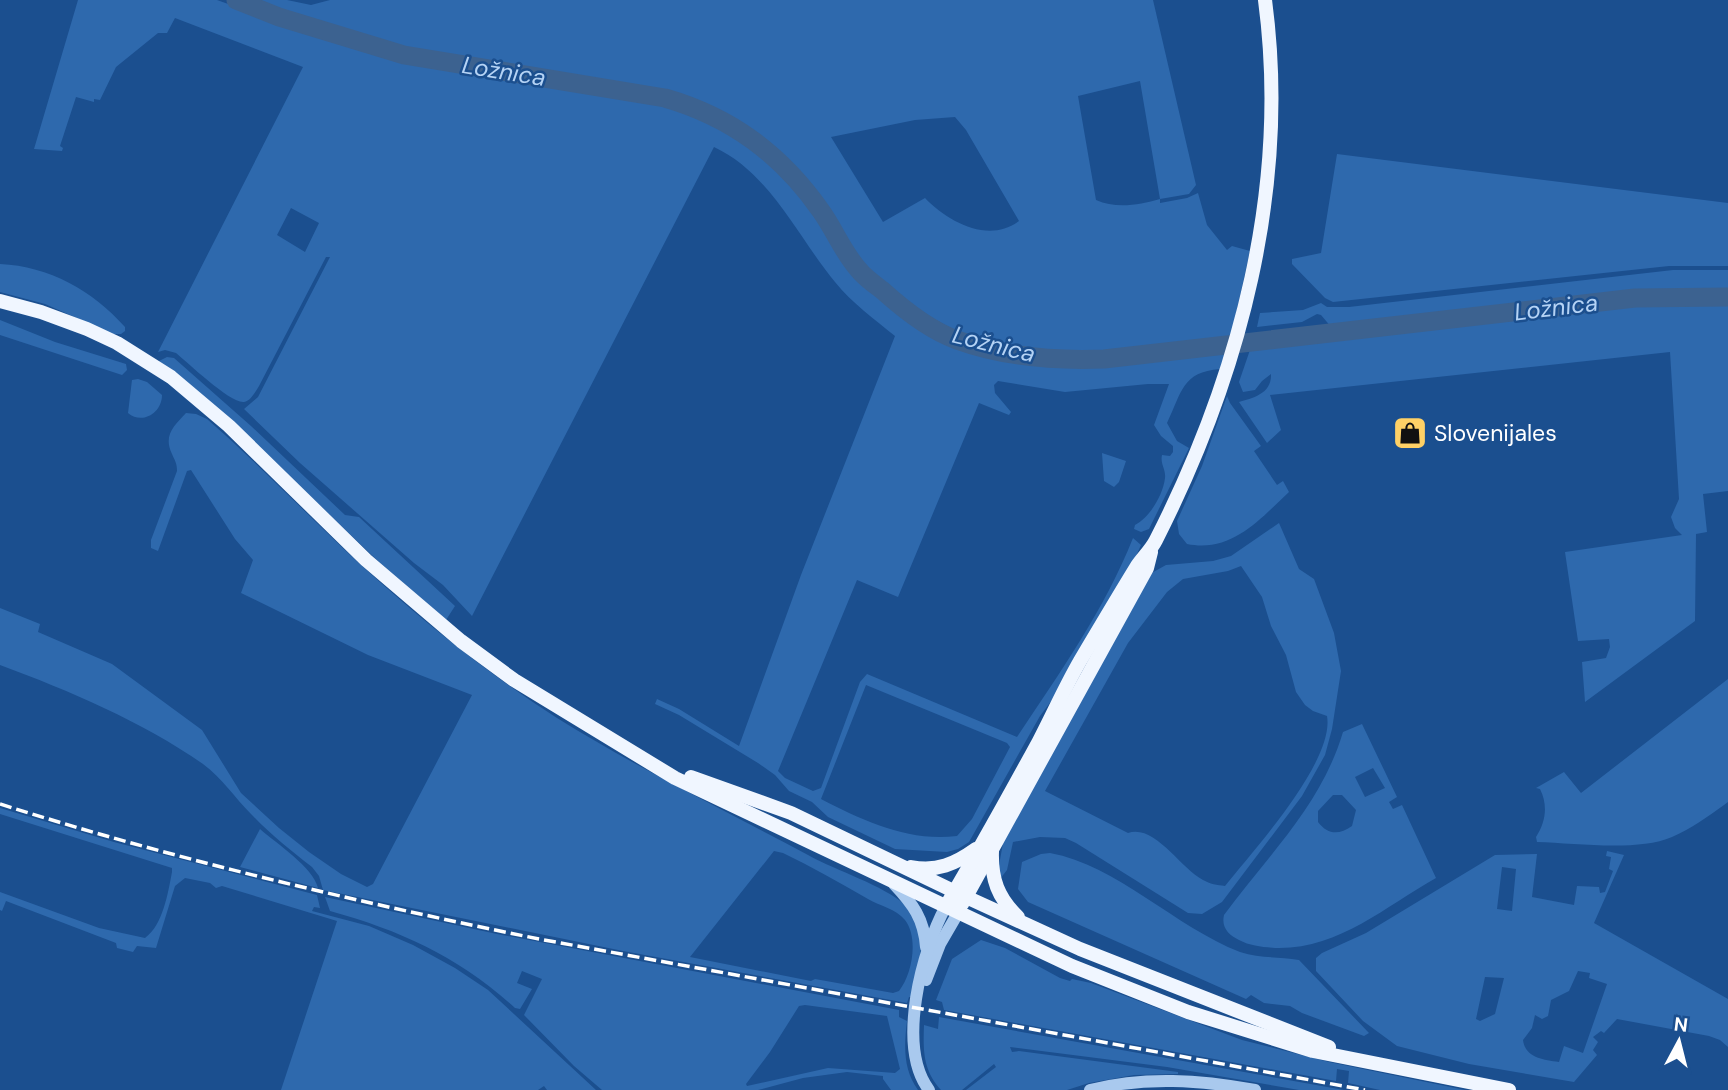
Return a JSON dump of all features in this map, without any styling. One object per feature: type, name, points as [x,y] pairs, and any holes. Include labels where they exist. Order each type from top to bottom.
[{"type":"main road","points":[[952,909],[986,848],[1081,660],[1138,564],[1152,548],[1192,466],[1228,370],[1259,242],[1271,119],[1265,0]]},
{"type":"main road","points":[[0,301],[87,329],[117,343],[171,377],[229,426],[366,560],[461,641],[514,680],[674,778],[1072,966],[1188,1012],[1294,1046],[1509,1090]]},
{"type":"main road","points":[[638,756],[791,813],[1080,949],[1328,1046],[1354,1060]]},
{"type":"main road","points":[[900,865],[918,868],[942,867],[986,848]]},
{"type":"main road","points":[[986,848],[997,890],[1009,909],[1024,923]]},
{"type":"street","points":[[892,881],[912,903],[920,917],[926,952]]},
{"type":"street","points":[[929,1090],[920,1076],[914,1056],[917,1003],[930,938],[952,909]]},
{"type":"street","points":[[917,1003],[952,909]]},
{"type":"street","points":[[1090,1090],[1130,1082],[1169,1080],[1255,1090]]},
{"type":"shaded area","points":[[78,0],[217,0],[328,40],[426,64],[681,106],[700,114],[751,143],[780,168],[812,206],[849,263],[883,297],[912,318],[950,339],[988,353],[1065,365],[1144,361],[1227,352],[1220,369],[1198,374],[1190,379],[1176,402],[1167,423],[1177,441],[1189,448],[1149,529],[1141,532],[1134,529],[1151,511],[1162,491],[1165,475],[1162,455],[1170,456],[1173,452],[1173,446],[1161,436],[1154,425],[1169,384],[1065,392],[998,381],[994,385],[995,393],[1011,412],[1009,415],[979,403],[898,597],[857,580],[778,771],[785,778],[813,791],[821,788],[860,682],[867,674],[1017,737],[1095,616],[1133,538],[1141,545],[1064,684],[1040,716],[969,842],[947,852],[895,849],[828,817],[812,802],[789,791],[775,775],[758,763],[679,715],[655,704],[657,699],[679,709],[739,746],[801,575],[895,336],[842,290],[767,189],[734,158],[714,147],[472,616],[443,585],[300,463],[244,409],[258,397],[330,257],[326,257],[259,386],[246,401],[238,401],[229,396],[176,353],[165,350],[158,352],[303,67],[175,18],[167,33],[158,33],[116,67],[100,100],[94,99],[94,102],[76,97],[60,146],[62,151],[34,149]],"holes":[[[291,208],[319,223],[305,252],[277,235]],[[866,685],[1007,743],[1010,747],[972,819],[957,836],[904,833],[870,822],[821,799]]]},
{"type":"shaded area","points":[[246,0],[287,0],[311,5],[330,0],[1153,0],[1196,185],[1189,194],[1160,199],[1160,203],[1198,193],[1207,225],[1227,250],[1232,246],[1250,251],[1230,341],[1111,355],[1073,356],[1035,354],[998,346],[960,333],[923,312],[871,272],[791,162],[768,141],[742,123],[714,109],[684,97],[395,48],[343,35]],"holes":[[[1140,81],[1160,199],[1120,205],[1096,200],[1078,96]],[[955,117],[966,130],[1019,221],[1007,228],[995,230],[969,227],[945,215],[925,198],[883,222],[831,137],[915,120]]]},
{"type":"shaded area","points":[[1337,154],[1728,203],[1728,266],[1669,266],[1333,302],[1325,298],[1292,264],[1292,259],[1321,253]]},
{"type":"shaded area","points":[[0,264],[36,270],[69,283],[99,302],[125,327],[125,331],[113,334],[45,304],[0,292]]},
{"type":"shaded area","points":[[1673,270],[1728,270],[1728,292],[1659,293],[1332,328],[1317,314],[1302,322],[1257,327],[1260,313],[1303,310],[1321,303],[1327,307],[1349,307]]},
{"type":"shaded area","points":[[1660,302],[1728,302],[1728,491],[1703,494],[1707,532],[1696,534],[1695,621],[1585,702],[1582,662],[1606,658],[1610,647],[1609,639],[1578,641],[1565,552],[1682,535],[1675,528],[1671,517],[1679,499],[1670,352],[1270,395],[1281,430],[1267,443],[1239,402],[1265,391],[1270,381],[1271,374],[1255,390],[1243,392],[1239,382],[1251,347]]},
{"type":"shaded area","points":[[0,320],[55,342],[126,364],[127,370],[122,375],[0,335]]},
{"type":"shaded area","points":[[167,357],[174,358],[251,426],[345,515],[359,517],[455,606],[446,620],[378,561],[287,474],[157,362]]},
{"type":"shaded area","points":[[132,380],[147,382],[162,395],[155,412],[139,418],[128,413]]},
{"type":"shaded area","points":[[1227,396],[1261,446],[1254,451],[1277,485],[1283,481],[1289,492],[1256,523],[1231,539],[1203,545],[1187,544],[1179,534],[1177,521],[1202,466]]},
{"type":"shaded area","points":[[186,413],[207,419],[402,601],[466,654],[534,703],[650,772],[820,861],[885,891],[907,906],[919,926],[921,938],[912,997],[909,997],[907,1003],[623,951],[323,890],[319,876],[312,867],[266,828],[203,764],[155,734],[104,708],[0,665],[0,608],[40,624],[38,632],[112,664],[202,730],[241,793],[279,828],[341,874],[367,887],[373,884],[472,695],[368,655],[241,593],[253,560],[235,539],[191,470],[187,471],[158,551],[151,548],[151,540],[177,471],[169,436]],"holes":[[[774,851],[783,853],[893,910],[905,920],[913,946],[907,976],[899,991],[893,993],[815,979],[811,981],[690,957]]]},
{"type":"shaded area","points":[[1102,453],[1126,461],[1119,482],[1114,487],[1104,481]]},
{"type":"shaded area","points":[[1279,523],[1299,569],[1314,579],[1334,633],[1341,671],[1332,729],[1325,755],[1302,796],[1222,902],[1202,914],[1188,913],[1065,838],[1040,837],[1013,842],[1007,870],[1000,879],[998,871],[1003,843],[1148,575],[1166,565],[1213,561],[1231,556]],"holes":[[[1241,566],[1262,597],[1271,626],[1286,655],[1296,692],[1305,705],[1327,716],[1326,735],[1318,757],[1290,805],[1225,886],[1222,886],[1194,874],[1148,835],[1128,833],[1045,791],[1128,643],[1167,592],[1183,579]]]},
{"type":"shaded area","points":[[1728,679],[1728,802],[1686,830],[1658,842],[1588,845],[1537,842],[1545,807],[1543,795],[1540,789],[1536,788],[1564,772],[1581,793]]},
{"type":"shaded area","points":[[1362,724],[1397,797],[1389,802],[1393,809],[1402,805],[1436,878],[1360,925],[1319,942],[1298,947],[1275,948],[1239,940],[1227,931],[1224,915],[1307,807],[1333,759],[1343,732]],"holes":[[[1373,768],[1385,788],[1365,797],[1355,777]],[[1333,795],[1342,795],[1356,810],[1352,826],[1343,831],[1330,831],[1318,822],[1318,811]]]},
{"type":"shaded area","points":[[0,808],[114,842],[317,895],[320,908],[314,907],[312,911],[369,926],[413,945],[488,990],[596,1090],[547,1090],[544,1086],[538,1090],[281,1090],[337,921],[222,886],[216,888],[210,883],[185,878],[175,886],[156,948],[137,946],[133,952],[117,948],[116,943],[6,901],[2,911],[0,892],[99,928],[145,938],[160,917],[172,868],[0,814]]},
{"type":"shaded area","points":[[260,829],[302,864],[318,888],[240,867]]},
{"type":"shaded area","points":[[1607,851],[1624,855],[1594,923],[1728,999],[1728,1047],[1709,1036],[1617,1019],[1604,1033],[1601,1031],[1593,1037],[1598,1042],[1593,1050],[1597,1055],[1574,1082],[1469,1064],[1397,1046],[1363,1021],[1316,971],[1316,958],[1322,953],[1366,933],[1495,855],[1537,854],[1532,897],[1574,905],[1577,886],[1599,887],[1600,893],[1605,892],[1613,871],[1609,869],[1611,857],[1606,856]],"holes":[[[1502,867],[1516,869],[1512,911],[1497,909]],[[1578,971],[1590,973],[1589,978],[1607,984],[1583,1053],[1564,1046],[1559,1062],[1535,1057],[1524,1046],[1523,1040],[1532,1028],[1535,1015],[1542,1019],[1548,1016],[1551,1000],[1569,991]],[[1485,977],[1504,978],[1495,1014],[1480,1021],[1476,1019]]]},
{"type":"shaded area","points":[[1050,853],[1099,870],[1192,928],[1240,952],[1299,960],[1369,1033],[1364,1036],[1290,1006],[1264,1003],[1251,995],[1246,999],[1028,902],[1018,889],[1022,862]]},
{"type":"shaded area","points":[[325,897],[497,934],[899,1010],[899,1017],[907,1021],[906,1057],[918,1090],[891,1090],[883,1076],[847,1072],[803,1078],[758,1090],[602,1090],[574,1066],[524,1015],[542,979],[522,971],[517,983],[532,989],[520,1009],[515,1008],[451,960],[381,927],[330,911]],"holes":[[[799,1006],[887,1016],[900,1069],[895,1073],[828,1068],[747,1086],[746,1084]]]},
{"type":"shaded area","points":[[981,940],[1005,948],[1060,978],[1091,983],[1242,1040],[1329,1062],[1465,1090],[1380,1090],[1348,1083],[1349,1071],[1337,1069],[1336,1081],[944,1010],[942,1002],[936,1000],[952,959]]},
{"type":"shaded area","points":[[939,1017],[1344,1090],[1299,1090],[1167,1067],[1010,1047],[1012,1052],[1178,1074],[1134,1075],[1067,1090],[966,1090],[996,1067],[994,1064],[962,1090],[941,1090],[927,1068],[924,1043],[924,1025],[938,1029]]},
{"type":"waterway","name":"Ložnica","points":[[236,0],[279,17],[404,55],[665,98],[712,116],[753,140],[789,172],[821,211],[860,272],[908,312],[936,331],[957,340],[1011,354],[1104,359],[1635,298],[1728,297]]},
{"type":"railway","points":[[0,804],[200,862],[471,925],[1365,1090]]},
{"type":"place","name":"Slovenijales","points":[[1410,433]]}]
